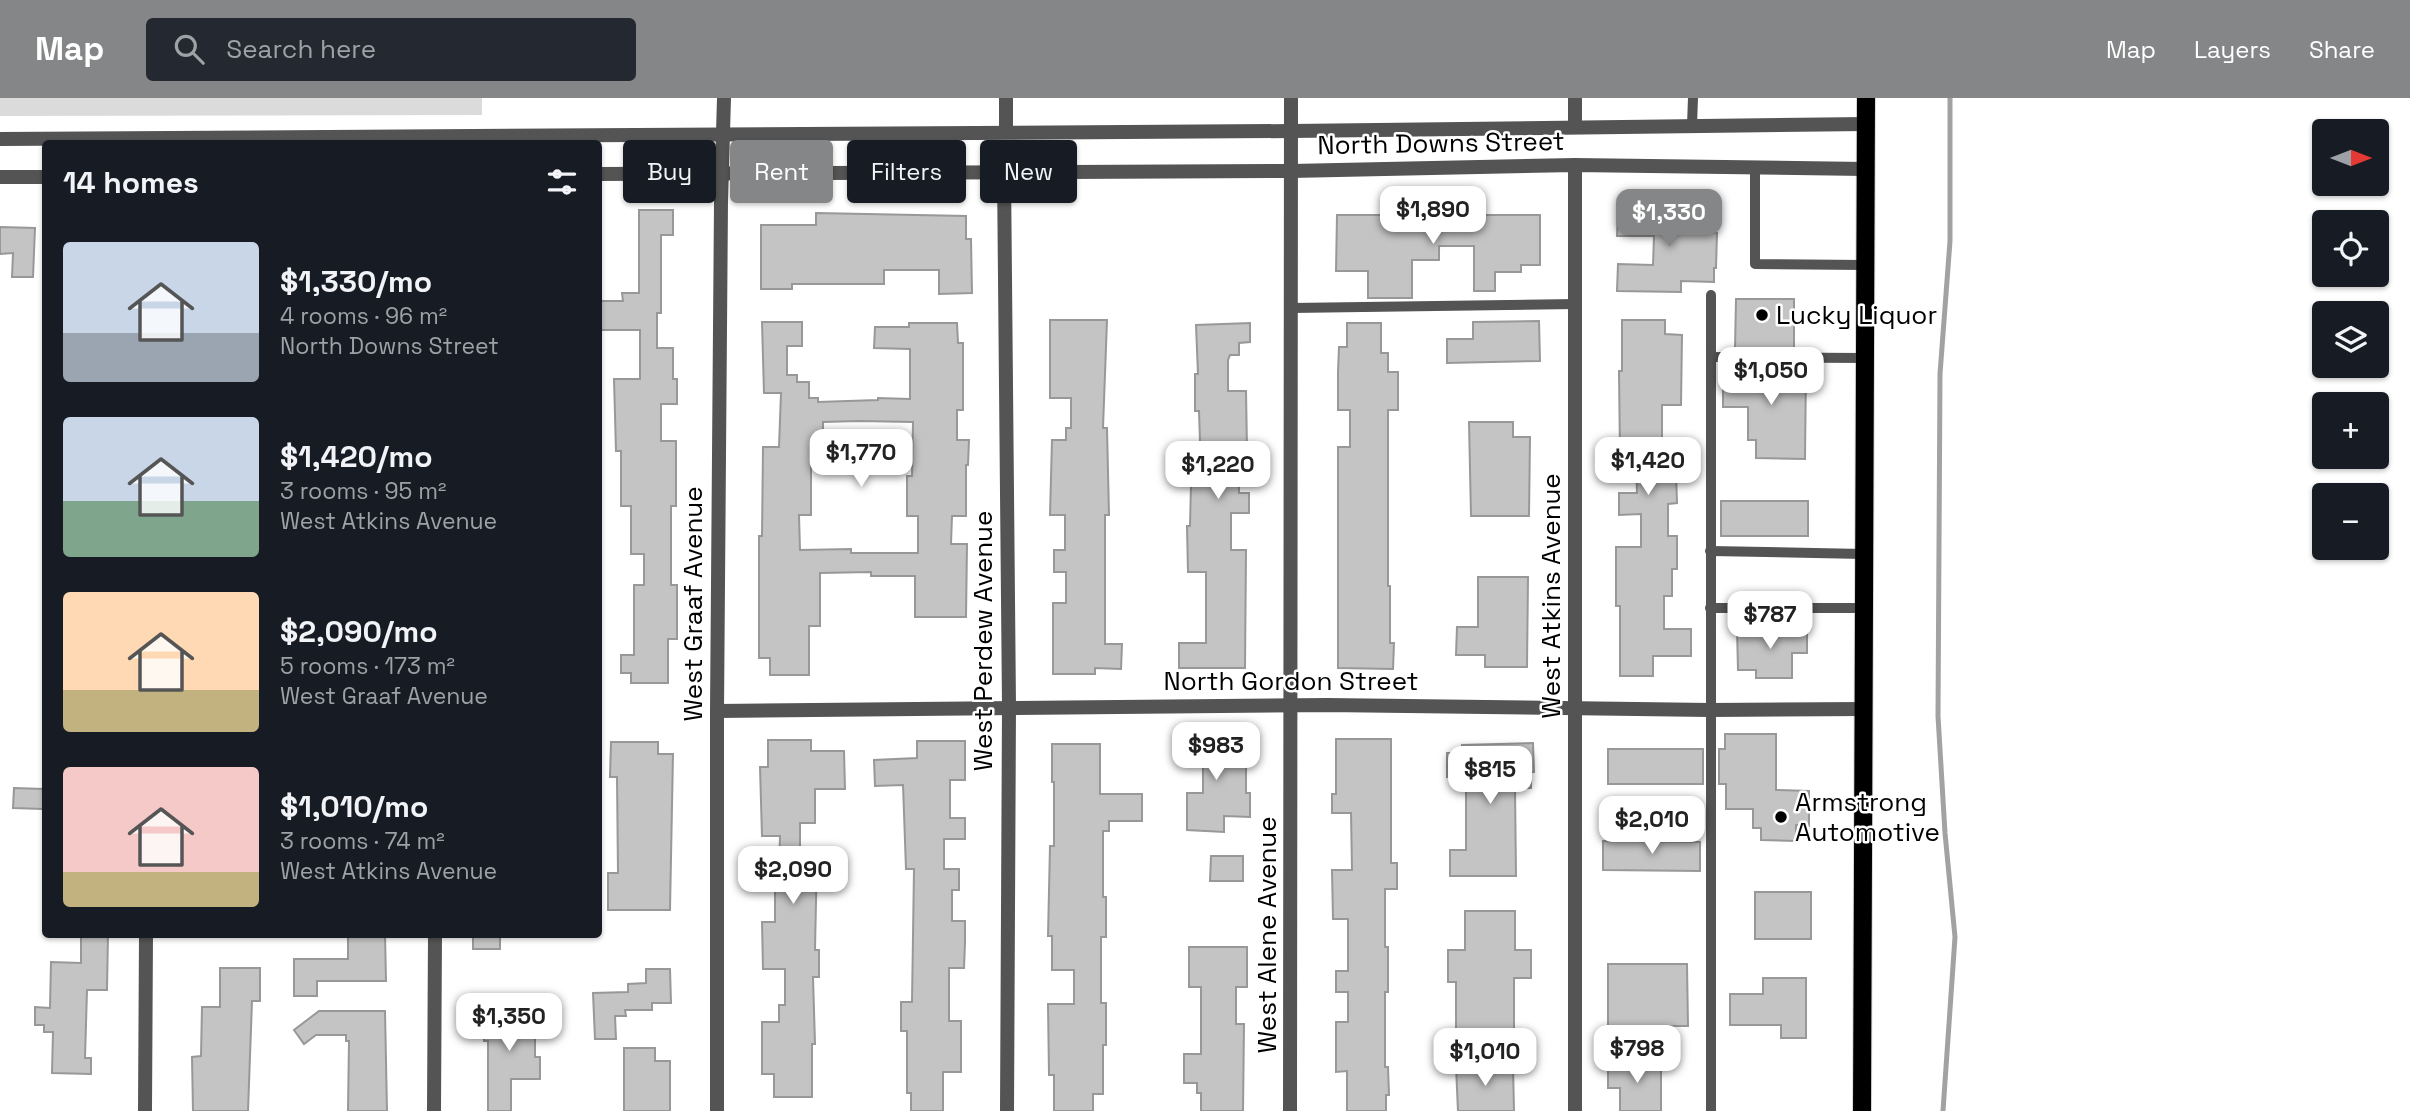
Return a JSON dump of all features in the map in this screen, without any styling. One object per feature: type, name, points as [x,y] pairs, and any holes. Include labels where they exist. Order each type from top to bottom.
[{"type":"main road","points":[[1862,1111],[1866,98]]},
{"type":"street","name":"West Graaf Avenue","points":[[717,1111],[717,711],[724,98]]},
{"type":"street","points":[[1006,98],[1006,132]]},
{"type":"street","name":"West Alene Avenue","points":[[1290,1111],[1291,98]]},
{"type":"street","points":[[1575,98],[1575,126]]},
{"type":"street","name":"North Downs Street","points":[[231,140],[1866,124]]},
{"type":"street","name":"North Downs Street","points":[[0,139],[74,140]]},
{"type":"street","name":"North Downs Street","points":[[1077,172],[1291,171],[1575,165],[1865,169]]},
{"type":"street","name":"West Atkins Avenue","points":[[1575,165],[1575,1111]]},
{"type":"street","name":"North Downs Street","points":[[602,174],[980,172]]},
{"type":"street","points":[[0,177],[42,177]]},
{"type":"street","name":"West Perdew Avenue","points":[[1004,203],[1009,706],[1007,1111]]},
{"type":"street","name":"North Gordon Street","points":[[717,711],[1292,705],[1865,709]]},
{"type":"street","points":[[145,1111],[146,938]]},
{"type":"street","points":[[434,1111],[435,938]]},
{"type":"lane","points":[[1692,125],[1693,98]]},
{"type":"lane","points":[[1755,166],[1755,264],[1864,265]]},
{"type":"lane","points":[[1711,295],[1711,1111]]},
{"type":"lane","points":[[1292,308],[1576,304]]},
{"type":"lane","points":[[1711,357],[1864,358]]},
{"type":"lane","points":[[1710,551],[1864,554]]},
{"type":"lane","points":[[1710,608],[1864,608]]},
{"type":"shaded area","points":[[0,98],[482,98],[482,115],[0,116]]},
{"type":"building","points":[[1618,209],[1714,212],[1714,233],[1717,233],[1714,282],[1681,281],[1681,292],[1617,291],[1618,264],[1653,265],[1654,236],[1617,236]]},
{"type":"building","points":[[639,210],[673,210],[673,235],[661,235],[661,313],[657,313],[657,348],[673,348],[673,379],[677,379],[677,404],[661,404],[661,441],[676,441],[676,506],[671,506],[671,585],[677,585],[677,639],[668,639],[668,683],[631,683],[631,673],[621,673],[621,655],[634,655],[634,585],[644,585],[644,554],[631,554],[631,506],[621,506],[621,451],[616,451],[614,379],[640,379],[640,330],[602,330],[602,301],[623,301],[622,293],[639,293]]},
{"type":"building","points":[[1416,211],[1540,215],[1540,265],[1521,265],[1521,272],[1495,272],[1495,291],[1474,291],[1474,246],[1439,246],[1439,260],[1412,260],[1412,298],[1368,298],[1368,271],[1336,271],[1337,215],[1416,215]]},
{"type":"building","points":[[816,213],[966,216],[966,239],[971,239],[972,293],[939,294],[939,270],[884,270],[884,284],[792,284],[792,289],[761,289],[761,225],[816,225]]},
{"type":"building","points":[[0,227],[35,228],[33,277],[12,277],[13,253],[0,254]]},
{"type":"building","points":[[1736,299],[1794,299],[1794,350],[1735,349]]},
{"type":"building","points":[[1050,320],[1107,320],[1103,428],[1107,428],[1109,515],[1105,515],[1105,644],[1122,644],[1121,669],[1095,668],[1095,674],[1053,674],[1053,603],[1066,603],[1066,572],[1054,572],[1054,550],[1065,550],[1065,515],[1050,515],[1052,440],[1066,440],[1066,428],[1071,428],[1071,398],[1050,398]]},
{"type":"building","points":[[1622,320],[1665,320],[1665,334],[1682,335],[1681,405],[1662,405],[1662,472],[1676,472],[1677,503],[1668,504],[1668,536],[1677,536],[1677,569],[1672,569],[1672,596],[1664,596],[1664,629],[1691,629],[1691,656],[1653,656],[1653,676],[1620,676],[1620,606],[1616,606],[1616,547],[1641,547],[1641,514],[1619,515],[1619,493],[1637,493],[1636,455],[1620,455],[1619,371],[1622,371]]},
{"type":"building","points":[[1539,321],[1540,361],[1447,363],[1447,339],[1473,339],[1473,322]]},
{"type":"building","points":[[762,322],[802,322],[802,346],[787,346],[787,375],[797,375],[797,382],[809,382],[809,398],[818,398],[818,402],[910,399],[910,349],[874,348],[875,327],[909,327],[909,323],[957,323],[958,343],[963,343],[963,410],[957,410],[957,440],[969,440],[966,516],[952,516],[951,544],[967,544],[966,617],[915,617],[915,576],[871,576],[871,572],[820,573],[820,626],[809,626],[809,675],[770,675],[770,658],[759,658],[759,536],[762,536],[763,447],[779,447],[781,393],[764,393]],"holes":[[[823,422],[913,422],[912,476],[907,476],[907,516],[918,516],[918,553],[851,553],[851,549],[800,550],[799,515],[811,515],[811,465],[820,465]]]},
{"type":"building","points":[[1250,323],[1250,342],[1239,343],[1239,355],[1230,355],[1228,360],[1228,391],[1246,391],[1247,450],[1239,450],[1239,493],[1249,493],[1249,513],[1231,513],[1231,550],[1246,550],[1245,668],[1179,668],[1179,643],[1206,643],[1206,572],[1188,572],[1187,526],[1190,526],[1192,442],[1200,442],[1199,411],[1195,411],[1195,374],[1198,374],[1196,325]]},
{"type":"building","points":[[1347,323],[1381,323],[1381,353],[1388,353],[1388,372],[1398,372],[1398,410],[1388,410],[1388,586],[1390,643],[1394,643],[1393,669],[1338,668],[1338,447],[1350,447],[1350,410],[1338,410],[1338,372],[1339,347],[1347,347]]},
{"type":"building","points":[[1735,365],[1794,365],[1794,368],[1806,369],[1805,459],[1756,458],[1756,440],[1748,440],[1748,407],[1723,407],[1723,368],[1735,368]]},
{"type":"building","points":[[1469,422],[1513,422],[1513,437],[1530,437],[1529,516],[1471,516]]},
{"type":"building","points":[[1721,501],[1808,501],[1808,536],[1721,536]]},
{"type":"building","points":[[1478,577],[1528,577],[1527,667],[1485,667],[1485,655],[1456,655],[1457,627],[1478,627]]},
{"type":"building","points":[[1807,628],[1807,653],[1792,653],[1792,678],[1756,678],[1756,670],[1738,670],[1737,629]]},
{"type":"building","points":[[1725,734],[1776,734],[1776,790],[1809,791],[1809,826],[1796,825],[1796,841],[1761,840],[1761,828],[1753,828],[1753,809],[1726,809],[1726,784],[1719,784],[1719,749],[1725,749]]},
{"type":"building","points":[[1336,739],[1391,739],[1391,863],[1397,863],[1397,889],[1385,889],[1388,992],[1385,992],[1385,1067],[1388,1067],[1389,1095],[1386,1095],[1386,1111],[1347,1111],[1347,1071],[1336,1072],[1336,1022],[1348,1022],[1348,992],[1336,992],[1336,971],[1348,971],[1348,919],[1333,919],[1332,870],[1352,870],[1351,813],[1332,813],[1332,794],[1336,794]]},
{"type":"building","points":[[768,740],[811,740],[811,751],[844,751],[845,789],[815,789],[815,823],[800,823],[800,854],[817,854],[815,950],[819,950],[819,977],[813,977],[815,1044],[812,1044],[812,1097],[774,1097],[774,1074],[762,1074],[762,1022],[779,1022],[779,1005],[785,1005],[785,969],[763,969],[762,922],[775,922],[775,891],[763,890],[763,871],[779,871],[780,836],[762,836],[760,767],[768,767]]},
{"type":"building","points":[[1176,740],[1246,740],[1246,793],[1250,793],[1250,817],[1224,816],[1224,832],[1187,830],[1187,793],[1203,793],[1203,762],[1176,762]]},
{"type":"building","points":[[917,741],[965,741],[965,780],[950,780],[950,818],[965,818],[965,839],[944,839],[944,869],[959,869],[959,890],[952,890],[952,921],[965,921],[964,968],[949,968],[949,1021],[961,1021],[961,1072],[943,1072],[943,1111],[911,1111],[911,1093],[907,1093],[907,1031],[901,1031],[901,1002],[912,1002],[914,869],[906,869],[903,785],[875,786],[874,760],[917,758]]},
{"type":"building","points":[[611,742],[658,742],[658,754],[673,754],[670,910],[608,910],[608,873],[618,873],[617,777],[610,777]]},
{"type":"building","points":[[1533,743],[1534,772],[1531,772],[1531,788],[1515,788],[1516,876],[1450,876],[1450,850],[1466,850],[1466,777],[1447,777],[1447,753],[1463,753],[1462,745]]},
{"type":"building","points":[[1052,744],[1100,744],[1100,794],[1142,794],[1142,821],[1109,821],[1109,831],[1103,831],[1106,937],[1101,937],[1101,1003],[1106,1003],[1106,1045],[1103,1045],[1103,1094],[1093,1094],[1093,1111],[1054,1111],[1054,1075],[1049,1075],[1048,1004],[1074,1004],[1074,970],[1052,970],[1052,936],[1048,936],[1050,846],[1054,846]]},
{"type":"building","points":[[1608,749],[1703,749],[1703,784],[1608,784]]},
{"type":"building","points":[[14,788],[42,789],[42,809],[13,808]]},
{"type":"building","points":[[1603,841],[1700,842],[1700,871],[1603,870]]},
{"type":"building","points":[[1211,856],[1243,856],[1243,881],[1210,881]]},
{"type":"building","points":[[1755,892],[1811,892],[1811,939],[1755,939]]},
{"type":"building","points":[[1465,911],[1515,911],[1515,950],[1531,950],[1531,978],[1514,978],[1514,1030],[1456,1030],[1456,982],[1448,982],[1448,950],[1465,950]]},
{"type":"building","points":[[81,938],[108,938],[107,990],[87,990],[85,1058],[91,1058],[91,1074],[52,1073],[53,1032],[44,1032],[44,1025],[35,1025],[35,1007],[50,1008],[51,962],[81,963]]},
{"type":"building","points":[[348,938],[385,938],[386,981],[317,981],[317,996],[294,996],[294,959],[348,959]]},
{"type":"building","points":[[473,938],[500,938],[500,949],[473,949]]},
{"type":"building","points":[[1189,947],[1247,947],[1247,987],[1236,987],[1236,1024],[1244,1024],[1243,1111],[1201,1111],[1201,1093],[1197,1093],[1197,1083],[1184,1083],[1184,1054],[1201,1054],[1201,987],[1189,987]]},
{"type":"building","points":[[1608,964],[1687,964],[1688,1026],[1608,1026]]},
{"type":"building","points":[[220,968],[260,968],[260,1001],[252,1001],[248,1111],[193,1111],[192,1057],[201,1056],[202,1007],[220,1007]]},
{"type":"building","points":[[646,969],[670,969],[671,1003],[652,1003],[652,1010],[625,1010],[626,1016],[615,1016],[616,1039],[595,1039],[593,993],[628,992],[628,984],[646,983]]},
{"type":"building","points":[[1763,978],[1806,978],[1806,1038],[1781,1038],[1781,1025],[1730,1025],[1730,994],[1763,994]]},
{"type":"building","points":[[484,1009],[535,1009],[535,1057],[540,1057],[540,1079],[511,1079],[511,1111],[488,1111],[488,1041],[484,1041]]},
{"type":"building","points":[[319,1011],[385,1011],[387,1111],[348,1111],[349,1041],[346,1041],[346,1035],[316,1035],[304,1044],[294,1030]]},
{"type":"building","points":[[624,1048],[655,1048],[655,1061],[670,1061],[670,1111],[624,1111]]},
{"type":"building","points":[[1608,1062],[1661,1062],[1661,1111],[1620,1111],[1620,1088],[1608,1088]]},
{"type":"building","points":[[1513,1065],[1514,1111],[1458,1111],[1456,1066]]},
{"type":"waterway","points":[[1943,1111],[1955,937],[1938,716],[1940,374],[1950,241],[1950,98]]},
{"type":"place","name":"Lucky Liquor","points":[[1762,315]]},
{"type":"place","name":"Armstrong Automotive","points":[[1781,817]]}]
